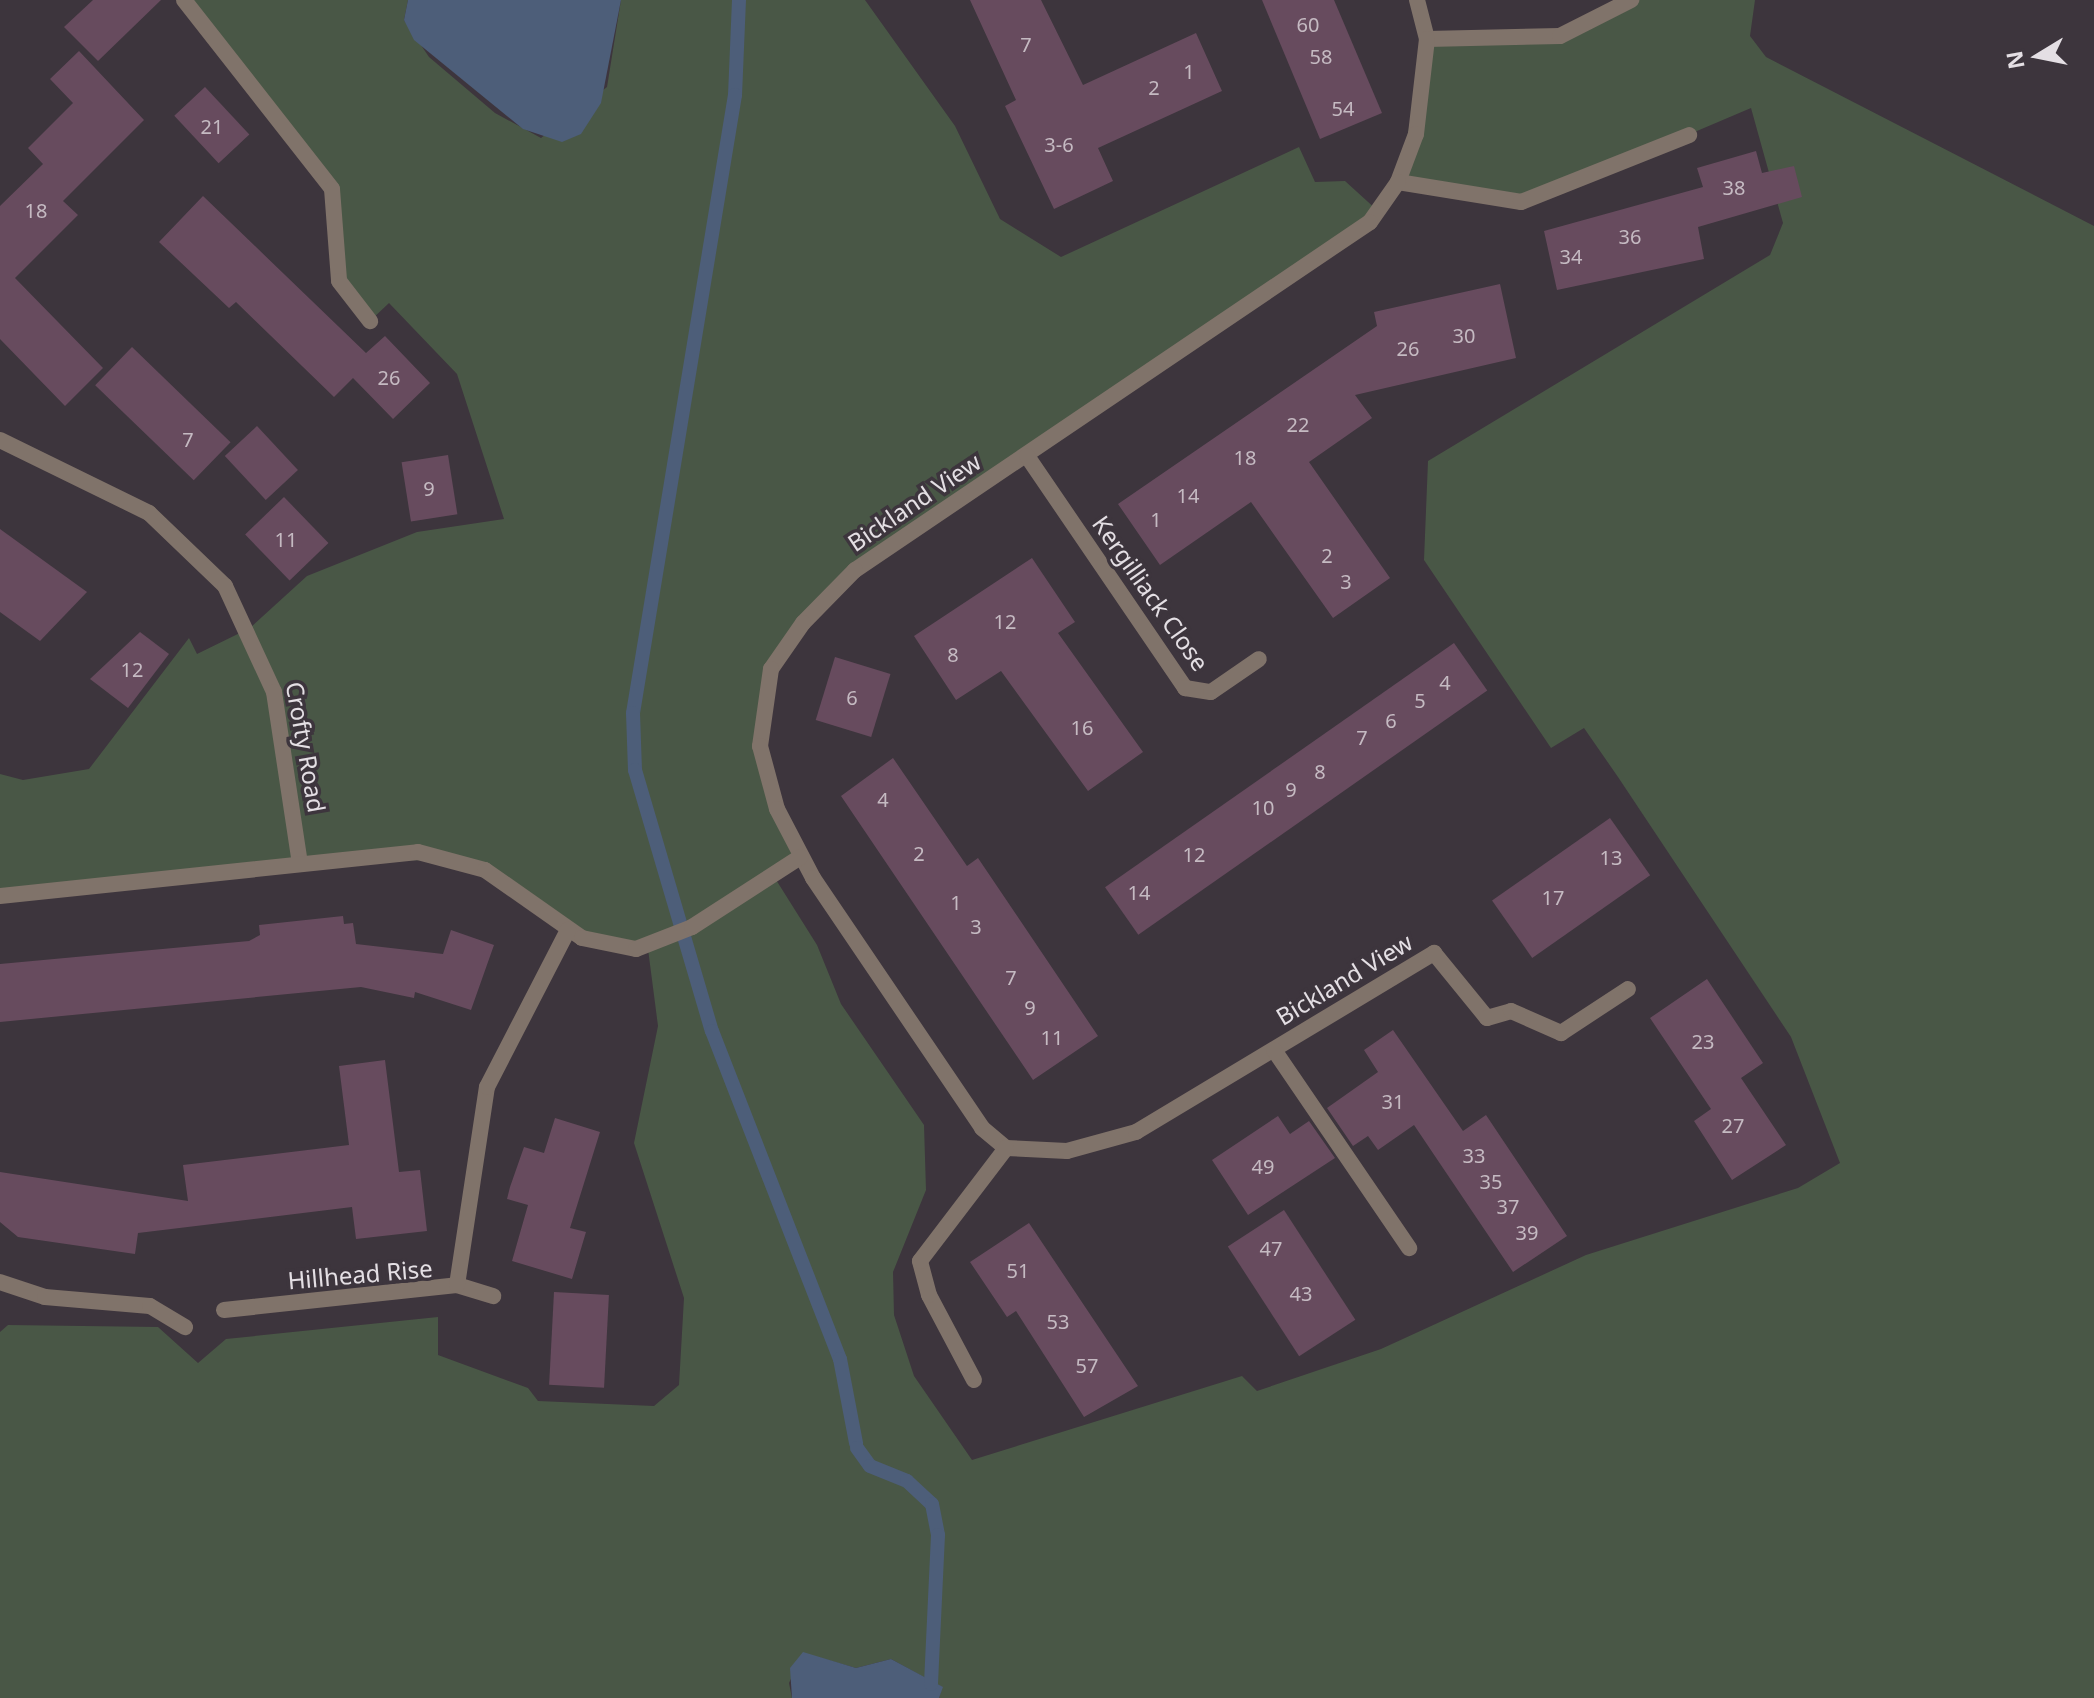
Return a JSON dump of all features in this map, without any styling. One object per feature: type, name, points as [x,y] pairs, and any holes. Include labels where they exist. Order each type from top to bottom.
[{"type":"street","points":[[184,0],[332,189],[339,281],[370,321]]},
{"type":"street","name":"Bickland View","points":[[1417,0],[1427,39],[1416,134],[1398,182],[1370,222],[1339,249],[855,570],[803,623],[771,669],[760,746],[800,857],[982,1128],[1006,1148],[1058,1152],[1125,1136],[1434,953],[1487,1018],[1511,1011],[1561,1033],[1628,989]]},
{"type":"street","points":[[1427,39],[1560,36],[1631,0]]},
{"type":"street","points":[[1398,182],[1521,202],[1689,135]]},
{"type":"street","name":"Crofty Road","points":[[0,440],[149,513],[225,586],[274,692],[300,863]]},
{"type":"street","name":"Kergilliack Close","points":[[1027,456],[1185,688],[1211,692],[1259,659]]},
{"type":"street","points":[[0,896],[300,863],[441,855],[506,883],[568,930],[624,949],[670,939],[800,857]]},
{"type":"street","name":"Hillhead Rise","points":[[224,1310],[457,1285],[487,1087],[568,930]]},
{"type":"street","name":"Bickland View","points":[[1274,1050],[1409,1248]]},
{"type":"street","points":[[974,1380],[929,1295],[920,1261],[1006,1148]]},
{"type":"street","points":[[0,1282],[59,1300],[150,1306],[185,1327]]},
{"type":"street","points":[[457,1285],[493,1296]]},
{"type":"green space","points":[[184,0],[408,0],[404,20],[429,57],[495,113],[541,138],[607,87],[621,0],[865,0],[955,126],[1000,219],[1061,257],[1299,147],[1315,182],[1345,181],[1378,211],[876,552],[785,645],[758,714],[798,856],[649,946],[582,936],[464,860],[302,861],[282,721],[251,627],[307,576],[417,532],[504,519],[457,374],[389,303],[370,321],[346,295],[337,204]]},
{"type":"green space","points":[[1631,0],[1755,0],[1750,36],[1766,57],[2094,226],[2094,1698],[939,1698],[942,1687],[891,1659],[856,1668],[803,1653],[789,1683],[792,1698],[0,1698],[0,1332],[8,1325],[158,1327],[198,1363],[226,1339],[438,1317],[438,1355],[528,1388],[538,1401],[654,1406],[679,1385],[684,1298],[634,1143],[658,1026],[648,949],[773,875],[817,945],[841,1004],[924,1125],[926,1190],[893,1272],[894,1315],[914,1376],[972,1460],[1242,1376],[1257,1391],[1381,1349],[1586,1255],[1798,1188],[1840,1163],[1791,1037],[1618,777],[1584,728],[1551,748],[1424,560],[1428,461],[1770,255],[1783,223],[1751,108],[1537,199],[1398,182],[1427,39],[1542,38]]},
{"type":"green space","points":[[248,629],[266,666],[299,862],[0,895],[0,774],[23,780],[89,769],[189,638],[197,654]]},
{"type":"water","points":[[408,0],[621,0],[601,103],[581,134],[562,142],[523,129],[414,40],[404,20]]},
{"type":"water","points":[[803,1652],[856,1668],[891,1659],[943,1687],[939,1698],[792,1698],[790,1668]]},
{"type":"building","points":[[93,0],[161,0],[98,61],[64,27]]},
{"type":"building","points":[[970,0],[1041,0],[1083,85],[1196,33],[1222,91],[1098,148],[1113,181],[1054,209],[1005,106],[1016,100]]},
{"type":"building","points":[[1262,0],[1334,0],[1382,113],[1320,139]]},
{"type":"building","points":[[79,51],[144,120],[63,201],[78,215],[15,278],[103,368],[65,406],[0,339],[0,206],[43,164],[28,148],[73,103],[50,79]]},
{"type":"building","points":[[205,87],[249,135],[219,163],[174,116]]},
{"type":"building","points":[[1756,151],[1762,173],[1794,166],[1802,197],[1698,227],[1704,259],[1557,290],[1544,231],[1703,187],[1697,168]]},
{"type":"building","points":[[203,196],[366,353],[385,336],[430,383],[393,419],[353,378],[334,397],[236,302],[229,308],[159,242]]},
{"type":"building","points":[[1500,284],[1516,358],[1355,395],[1372,418],[1309,462],[1390,578],[1333,618],[1251,502],[1160,565],[1118,504],[1377,326],[1374,312]]},
{"type":"building","points":[[132,347],[231,442],[194,480],[95,385]]},
{"type":"building","points":[[257,426],[298,470],[266,500],[225,456]]},
{"type":"building","points":[[448,455],[457,514],[411,522],[402,462]]},
{"type":"building","points":[[284,497],[328,543],[290,581],[245,535]]},
{"type":"building","points":[[0,529],[87,592],[40,641],[0,612]]},
{"type":"building","points":[[1032,558],[1075,622],[1058,633],[1143,752],[1088,791],[1001,671],[956,700],[914,636]]},
{"type":"building","points":[[140,632],[169,654],[128,708],[90,679]]},
{"type":"building","points":[[1454,643],[1487,691],[1138,935],[1105,887]]},
{"type":"building","points":[[835,657],[890,674],[871,737],[816,720]]},
{"type":"building","points":[[893,758],[967,866],[978,858],[1098,1036],[1033,1080],[841,796]]},
{"type":"building","points":[[1610,818],[1650,875],[1532,958],[1492,901]]},
{"type":"building","points":[[343,916],[344,924],[353,923],[356,944],[443,954],[451,930],[494,945],[471,1010],[415,992],[414,998],[361,987],[0,1022],[0,964],[249,941],[260,935],[259,925]]},
{"type":"building","points":[[1707,979],[1763,1063],[1741,1078],[1786,1145],[1732,1180],[1694,1121],[1711,1109],[1650,1018]]},
{"type":"building","points":[[1393,1030],[1463,1131],[1486,1115],[1567,1236],[1513,1272],[1414,1125],[1378,1150],[1368,1136],[1353,1146],[1327,1108],[1378,1072],[1364,1050]]},
{"type":"building","points":[[385,1060],[399,1172],[420,1170],[427,1231],[356,1239],[352,1207],[138,1233],[135,1254],[18,1237],[0,1222],[0,1172],[188,1201],[183,1165],[349,1145],[339,1066]]},
{"type":"building","points":[[1278,1116],[1290,1134],[1309,1121],[1335,1158],[1248,1215],[1212,1160]]},
{"type":"building","points":[[555,1118],[600,1132],[570,1228],[586,1232],[572,1279],[512,1261],[528,1205],[507,1199],[510,1187],[524,1147],[544,1153]]},
{"type":"building","points":[[1284,1210],[1355,1320],[1299,1356],[1228,1246]]},
{"type":"building","points":[[1029,1223],[1138,1386],[1084,1417],[1016,1311],[1007,1317],[970,1262]]},
{"type":"building","points":[[554,1292],[609,1295],[604,1388],[549,1385]]},
{"type":"waterway","points":[[739,0],[735,95],[633,713],[635,770],[712,1031],[840,1359],[856,1443]]},
{"type":"waterway","points":[[857,1448],[870,1466],[907,1481],[932,1504],[938,1535],[931,1684]]}]
